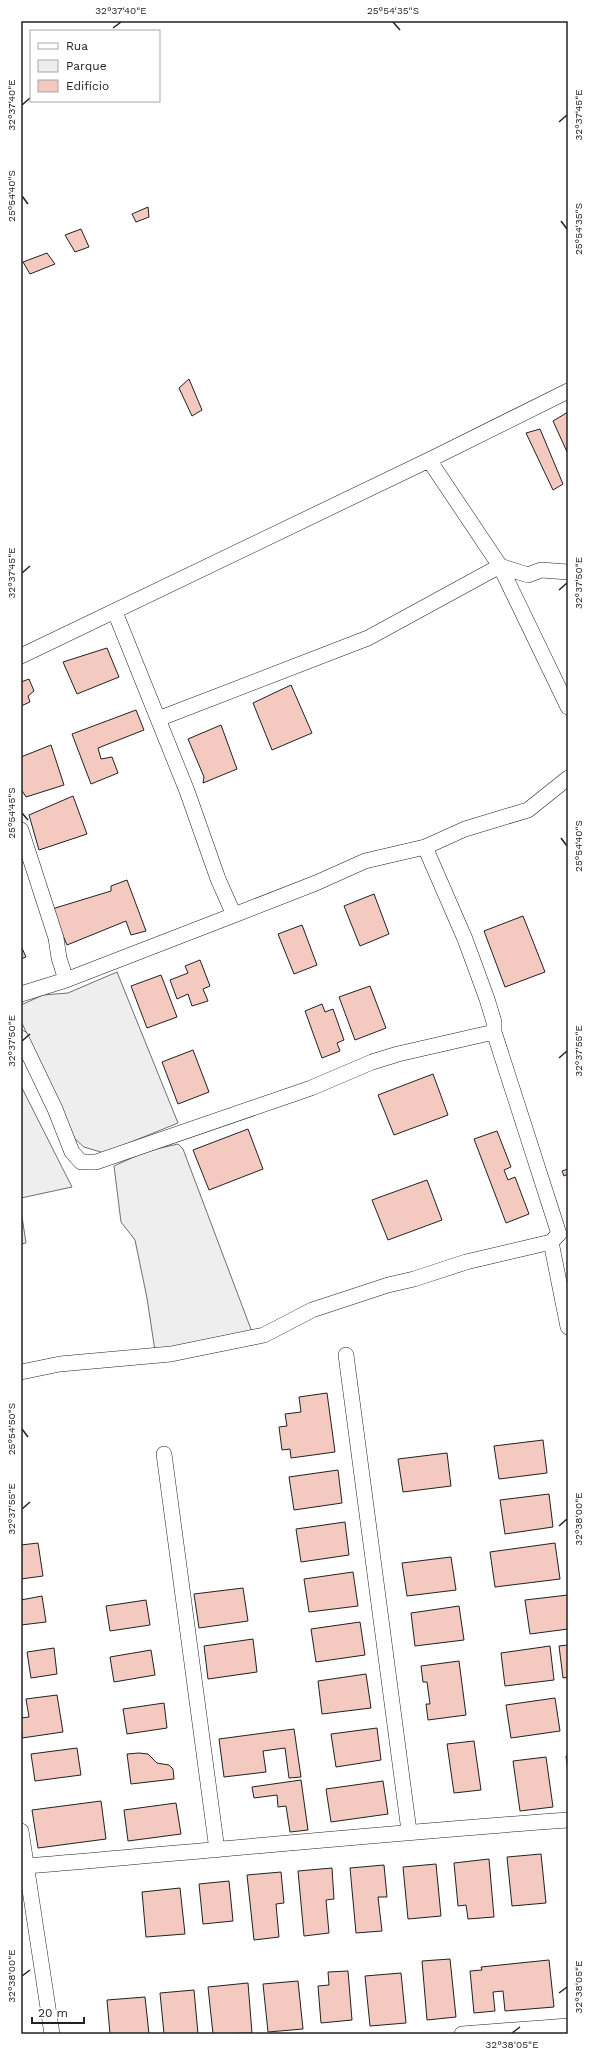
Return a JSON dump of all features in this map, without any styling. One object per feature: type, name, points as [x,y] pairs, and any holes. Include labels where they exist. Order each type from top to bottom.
[{"type":"street","points":[[21,656],[429,460],[568,391]]},
{"type":"street","points":[[429,460],[500,566],[568,707]]},
{"type":"street","points":[[158,719],[368,638],[500,566],[528,575],[541,570],[568,572]]},
{"type":"street","points":[[115,612],[234,915]]},
{"type":"street","points":[[21,994],[66,980],[316,883],[365,861],[425,847],[464,829],[528,810],[568,778]]},
{"type":"street","points":[[21,830],[56,938],[58,958],[66,980]]},
{"type":"street","points":[[425,847],[465,939],[487,999],[494,1022],[494,1032],[560,1236],[561,1284],[568,1327]]},
{"type":"street","points":[[21,1038],[55,1109],[72,1152],[82,1162],[96,1162],[311,1088],[372,1062],[398,1054],[494,1032]]},
{"type":"street","points":[[21,1372],[60,1364],[171,1354],[264,1335],[312,1310],[380,1287],[414,1280],[466,1262],[560,1236]]},
{"type":"street","points":[[346,1355],[409,1831]]},
{"type":"street","points":[[164,1454],[217,1850]]},
{"type":"street","points":[[27,1866],[217,1850],[409,1831],[568,1820]]},
{"type":"street","points":[[21,1831],[52,2034]]},
{"type":"street","points":[[462,2034],[568,2026]]},
{"type":"green space","points":[[117,972],[178,1123],[104,1153],[84,1147],[75,1139],[21,1021],[21,1005],[43,995],[68,993]]},
{"type":"green space","points":[[21,1086],[72,1187],[21,1198]]},
{"type":"green space","points":[[178,1144],[183,1149],[252,1332],[155,1351],[147,1298],[135,1240],[121,1222],[114,1166],[147,1151]]},
{"type":"green space","points":[[21,1210],[26,1243],[21,1244]]},
{"type":"building","points":[[148,207],[149,217],[136,222],[132,214]]},
{"type":"building","points":[[81,229],[89,247],[75,252],[65,235]]},
{"type":"building","points":[[47,253],[55,264],[30,274],[23,262]]},
{"type":"building","points":[[189,379],[202,410],[192,416],[179,388]]},
{"type":"building","points":[[568,412],[568,454],[553,421]]},
{"type":"building","points":[[540,429],[563,484],[553,490],[526,433]]},
{"type":"building","points":[[107,648],[119,677],[77,694],[63,662]]},
{"type":"building","points":[[29,679],[34,691],[28,696],[30,702],[21,706],[21,682]]},
{"type":"building","points":[[291,685],[312,733],[272,750],[253,703]]},
{"type":"building","points":[[136,710],[144,730],[98,748],[101,759],[112,757],[118,773],[91,784],[72,734]]},
{"type":"building","points":[[221,725],[237,769],[203,783],[204,777],[188,739]]},
{"type":"building","points":[[51,745],[64,785],[26,797],[21,789],[21,757]]},
{"type":"building","points":[[73,796],[87,834],[39,850],[29,815]]},
{"type":"building","points":[[127,880],[146,931],[131,935],[126,921],[67,945],[52,909],[111,891],[111,886]]},
{"type":"building","points":[[374,894],[389,934],[360,946],[344,906]]},
{"type":"building","points":[[523,916],[545,972],[505,987],[484,931]]},
{"type":"building","points":[[302,925],[317,965],[294,974],[278,934]]},
{"type":"building","points":[[21,946],[26,957],[21,959]]},
{"type":"building","points":[[200,960],[210,986],[203,989],[208,1001],[192,1006],[188,994],[177,999],[170,980],[188,973],[185,966]]},
{"type":"building","points":[[161,975],[177,1017],[147,1028],[131,986]]},
{"type":"building","points":[[370,986],[386,1028],[355,1040],[339,997]]},
{"type":"building","points":[[322,1004],[325,1012],[333,1009],[344,1040],[337,1043],[340,1051],[322,1058],[305,1011]]},
{"type":"building","points":[[193,1050],[209,1092],[178,1104],[162,1062]]},
{"type":"building","points":[[433,1074],[448,1115],[394,1135],[378,1095]]},
{"type":"building","points":[[248,1129],[263,1169],[209,1190],[193,1150]]},
{"type":"building","points":[[497,1131],[511,1167],[504,1170],[508,1180],[515,1177],[529,1214],[506,1223],[474,1139]]},
{"type":"building","points":[[568,1169],[568,1174],[564,1176],[562,1171]]},
{"type":"building","points":[[427,1180],[442,1220],[388,1240],[372,1200]]},
{"type":"building","points":[[327,1393],[335,1452],[291,1458],[290,1449],[282,1450],[279,1427],[287,1426],[285,1414],[301,1412],[299,1397]]},
{"type":"building","points":[[543,1440],[547,1473],[499,1479],[494,1446]]},
{"type":"building","points":[[447,1453],[451,1486],[403,1492],[398,1459]]},
{"type":"building","points":[[338,1470],[342,1503],[294,1510],[289,1477]]},
{"type":"building","points":[[549,1494],[553,1527],[505,1534],[500,1500]]},
{"type":"building","points":[[345,1522],[349,1555],[301,1562],[296,1529]]},
{"type":"building","points":[[38,1543],[43,1576],[21,1579],[21,1545]]},
{"type":"building","points":[[555,1543],[560,1579],[495,1587],[490,1552]]},
{"type":"building","points":[[451,1557],[456,1590],[407,1596],[402,1563]]},
{"type":"building","points":[[353,1572],[358,1606],[309,1612],[304,1579]]},
{"type":"building","points":[[243,1588],[248,1621],[199,1628],[194,1594]]},
{"type":"building","points":[[568,1595],[568,1629],[530,1634],[525,1600]]},
{"type":"building","points":[[42,1596],[46,1622],[21,1625],[21,1600]]},
{"type":"building","points":[[146,1600],[150,1625],[110,1631],[106,1606]]},
{"type":"building","points":[[459,1606],[464,1640],[415,1646],[411,1613]]},
{"type":"building","points":[[360,1622],[365,1655],[316,1662],[311,1629]]},
{"type":"building","points":[[253,1639],[257,1672],[208,1679],[204,1646]]},
{"type":"building","points":[[568,1645],[568,1677],[563,1678],[559,1646]]},
{"type":"building","points":[[550,1646],[554,1680],[505,1686],[501,1653]]},
{"type":"building","points":[[54,1648],[57,1674],[31,1678],[27,1652]]},
{"type":"building","points":[[151,1650],[155,1675],[114,1682],[110,1657]]},
{"type":"building","points":[[459,1661],[466,1715],[428,1720],[426,1704],[430,1704],[427,1682],[423,1682],[421,1666]]},
{"type":"building","points":[[366,1674],[371,1708],[322,1714],[318,1681]]},
{"type":"building","points":[[57,1695],[63,1732],[22,1738],[21,1718],[29,1717],[26,1699]]},
{"type":"building","points":[[555,1698],[560,1731],[511,1738],[506,1705]]},
{"type":"building","points":[[164,1703],[167,1728],[127,1734],[123,1709]]},
{"type":"building","points":[[377,1728],[381,1760],[336,1767],[331,1734]]},
{"type":"building","points":[[294,1729],[301,1777],[289,1778],[285,1748],[263,1751],[266,1772],[224,1777],[219,1739]]},
{"type":"building","points":[[474,1741],[481,1790],[454,1793],[447,1744]]},
{"type":"building","points":[[77,1748],[81,1775],[35,1781],[31,1754]]},
{"type":"building","points":[[127,1754],[148,1754],[157,1763],[169,1765],[173,1769],[174,1779],[131,1784]]},
{"type":"building","points":[[568,1755],[568,1772],[566,1756]]},
{"type":"building","points":[[546,1757],[553,1807],[520,1811],[513,1761]]},
{"type":"building","points":[[301,1780],[308,1830],[290,1832],[286,1806],[278,1807],[277,1795],[254,1798],[252,1787]]},
{"type":"building","points":[[383,1781],[388,1814],[331,1822],[326,1789]]},
{"type":"building","points":[[101,1801],[106,1839],[38,1848],[32,1810]]},
{"type":"building","points":[[176,1803],[181,1834],[128,1841],[124,1810]]},
{"type":"building","points":[[541,1854],[546,1903],[512,1906],[507,1857]]},
{"type":"building","points":[[489,1859],[494,1917],[468,1919],[466,1905],[458,1906],[454,1863]]},
{"type":"building","points":[[436,1864],[441,1916],[408,1919],[403,1867]]},
{"type":"building","points":[[384,1865],[387,1897],[378,1897],[382,1931],[356,1933],[350,1868]]},
{"type":"building","points":[[332,1868],[334,1899],[326,1900],[329,1933],[304,1936],[298,1871]]},
{"type":"building","points":[[281,1872],[284,1903],[276,1904],[279,1937],[254,1940],[247,1875]]},
{"type":"building","points":[[229,1881],[233,1921],[203,1924],[199,1884]]},
{"type":"building","points":[[180,1888],[185,1934],[146,1937],[142,1892]]},
{"type":"building","points":[[450,1959],[456,2017],[427,2020],[422,1961]]},
{"type":"building","points":[[549,1960],[554,2007],[505,2011],[503,1991],[493,1992],[495,2011],[474,2013],[470,1971],[482,1970],[481,1967]]},
{"type":"building","points":[[348,1971],[352,2020],[321,2023],[318,1986],[329,1985],[328,1972]]},
{"type":"building","points":[[401,1973],[406,2023],[370,2026],[365,1976]]},
{"type":"building","points":[[298,1981],[303,2029],[268,2032],[263,1984]]},
{"type":"building","points":[[248,1983],[252,2033],[213,2034],[208,1987]]},
{"type":"building","points":[[194,1990],[198,2034],[164,2034],[160,1993]]},
{"type":"building","points":[[145,1997],[149,2034],[110,2034],[107,2000]]}]
